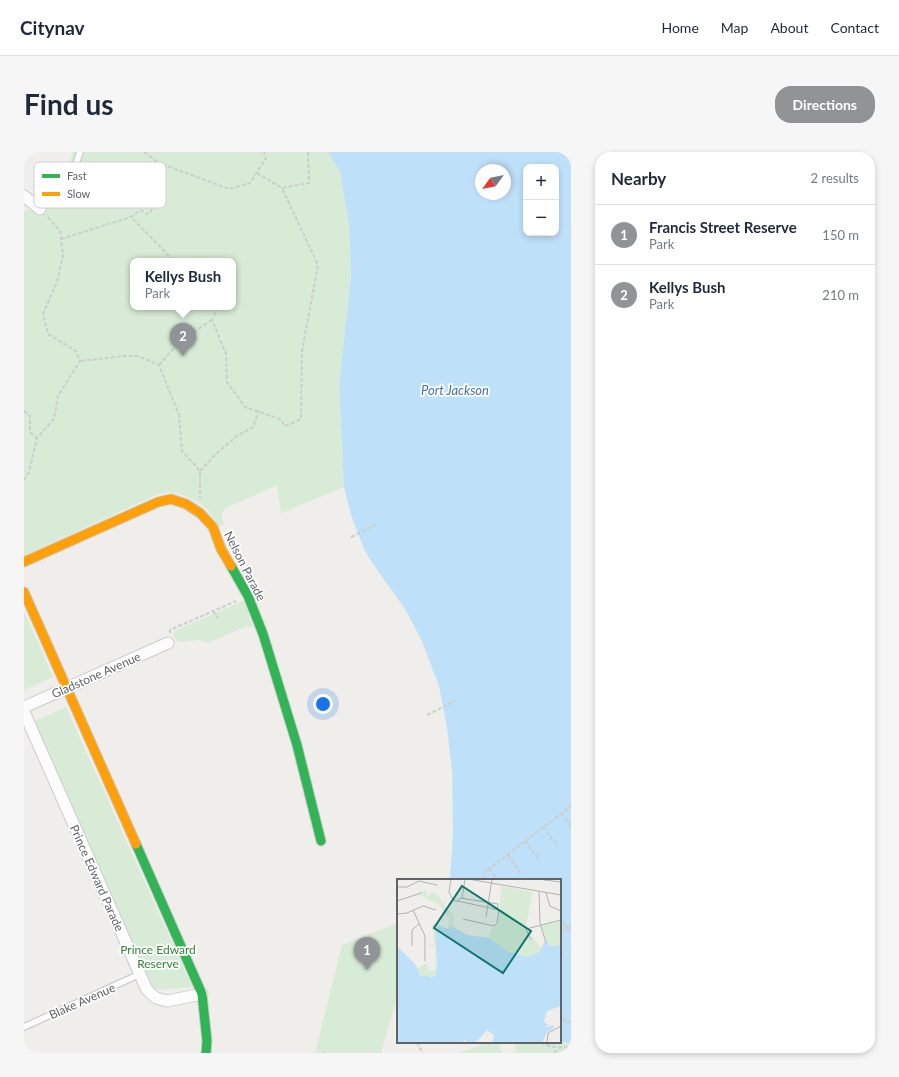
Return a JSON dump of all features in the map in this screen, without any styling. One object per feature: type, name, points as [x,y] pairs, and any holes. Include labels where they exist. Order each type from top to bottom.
[{"type":"street","points":[[24,196],[34,204]]},
{"type":"street","name":"Nelson Parade","points":[[24,562],[158,502],[171,499],[186,504],[200,513],[213,527],[221,549],[248,596],[263,634],[297,745],[321,841]]},
{"type":"street","points":[[24,592],[202,994],[207,1040],[206,1053]]},
{"type":"street","name":"Gladstone Avenue","points":[[24,707],[168,643]]},
{"type":"street","name":"Prince Edward Parade","points":[[24,712],[147,990],[156,998],[166,1001],[202,994]]},
{"type":"lane","points":[[77,162],[80,152]]},
{"type":"lane","name":"Blake Avenue","points":[[24,1027],[140,974]]},
{"type":"path","points":[[144,152],[157,162]]},
{"type":"path","points":[[166,165],[229,189],[250,183],[266,158],[264,152]]},
{"type":"path","points":[[282,188],[309,183],[308,152]]},
{"type":"path","points":[[212,320],[226,354],[227,382],[245,407],[280,419],[285,426],[302,419],[302,351],[318,265],[282,188],[257,173]]},
{"type":"path","points":[[61,239],[131,217],[141,210],[146,214],[150,213],[152,208]]},
{"type":"path","points":[[40,209],[60,231],[63,256],[57,282],[43,314],[48,334],[76,351],[80,361]]},
{"type":"path","points":[[131,217],[171,258]]},
{"type":"path","points":[[159,365],[180,341],[212,320],[217,310]]},
{"type":"path","points":[[80,361],[124,356],[138,356],[159,365],[179,416],[182,451],[200,471],[200,513]]},
{"type":"path","points":[[24,480],[29,472],[37,438],[54,419],[58,396],[80,361]]},
{"type":"path","points":[[24,410],[30,416],[30,432],[37,438]]},
{"type":"path","points":[[200,471],[219,451],[252,427],[259,411]]},
{"type":"path","points":[[351,537],[376,525]]},
{"type":"path","points":[[168,643],[170,630],[248,596]]},
{"type":"path","points":[[213,611],[218,618]]},
{"type":"path","points":[[427,715],[455,700]]},
{"type":"path","points":[[483,879],[484,874],[490,869],[571,806]]},
{"type":"path","points":[[561,813],[571,826]]},
{"type":"path","points":[[543,827],[558,847]]},
{"type":"path","points":[[525,841],[540,861]]},
{"type":"path","points":[[508,855],[522,875]]},
{"type":"path","points":[[490,869],[497,879]]},
{"type":"path","points":[[561,919],[571,932]]},
{"type":"path","points":[[561,931],[571,924]]},
{"type":"path","points":[[561,1015],[567,1023],[571,1020]]},
{"type":"path","points":[[418,1043],[423,1053]]},
{"type":"path","points":[[543,1043],[560,1047],[571,1047]]},
{"type":"path","points":[[554,1053],[560,1047]]},
{"type":"green space","points":[[73,152],[328,152],[340,172],[349,225],[351,275],[339,386],[344,487],[281,513],[277,485],[224,509],[221,516],[224,525],[219,526],[207,509],[197,501],[180,494],[170,492],[158,494],[24,556],[24,211],[40,209],[166,208],[166,162],[70,162]]},
{"type":"green space","points":[[245,600],[253,628],[247,626],[208,643],[200,640],[179,642],[172,635],[176,630]]},
{"type":"green space","points":[[24,611],[53,677],[24,690]]},
{"type":"green space","name":"Prince Edward Reserve","points":[[66,707],[192,987],[153,990],[33,722]]},
{"type":"green space","points":[[397,923],[397,998],[381,1053],[315,1053],[342,945]]},
{"type":"green space","points":[[571,1042],[571,1053],[517,1053],[514,1043]]},
{"type":"green space","points":[[488,1043],[498,1043],[502,1053],[457,1053]]},
{"type":"water","name":"Port Jackson","points":[[328,152],[571,152],[571,1042],[561,1042],[561,879],[450,879],[453,833],[452,771],[447,728],[439,686],[421,639],[405,609],[364,549],[351,515],[344,487],[339,386],[351,275],[349,225],[340,172]]},
{"type":"traffic: fast","points":[[231,566],[248,596],[263,634],[297,745],[321,841]]},
{"type":"traffic: fast","points":[[136,844],[202,994],[207,1041],[206,1053]]},
{"type":"traffic: slow","points":[[24,562],[158,502],[171,499],[186,504],[200,513],[213,527],[221,549],[231,566]]},
{"type":"traffic: slow","points":[[24,592],[136,844]]},
{"type":"place","name":"Kellys Bush","points":[[183,356]]},
{"type":"place","name":"Francis Street Reserve","points":[[367,970]]}]
